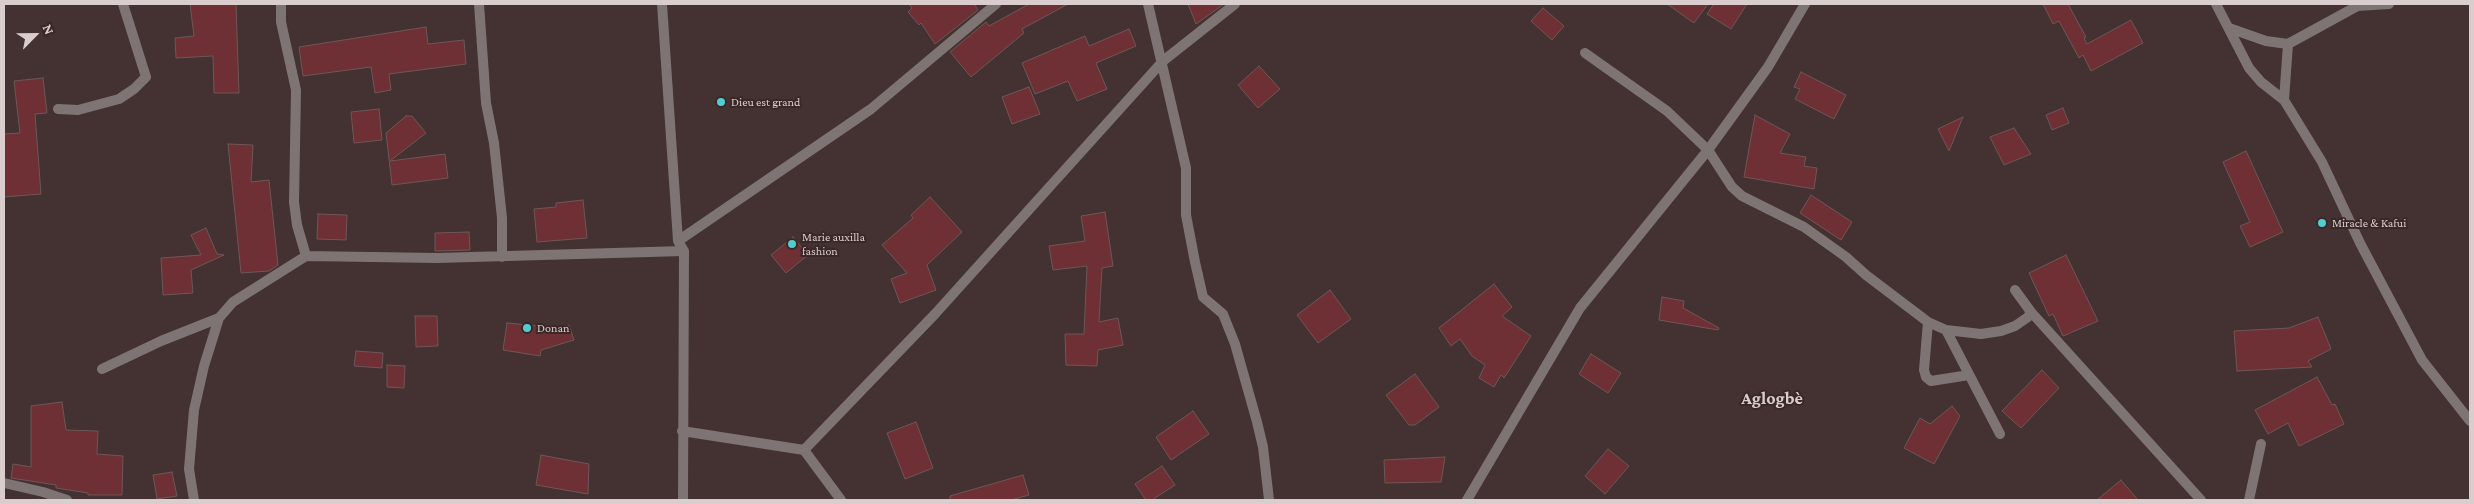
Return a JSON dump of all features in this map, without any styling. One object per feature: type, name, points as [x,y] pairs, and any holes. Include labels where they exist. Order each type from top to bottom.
[{"type":"street","points":[[58,109],[78,110],[119,99],[134,89],[146,77],[123,4]]},
{"type":"street","points":[[281,4],[280,22],[296,90],[294,202],[297,225],[306,256]]},
{"type":"street","points":[[478,4],[486,103],[494,143],[502,218],[502,257]]},
{"type":"street","points":[[662,4],[678,241],[684,251],[682,500]]},
{"type":"street","points":[[678,241],[871,109],[996,4]]},
{"type":"street","points":[[1148,4],[1163,61],[1172,116],[1186,168],[1186,214],[1203,297],[1223,314],[1235,344],[1263,448],[1269,500]]},
{"type":"street","points":[[804,450],[935,314],[1163,61],[1235,4]]},
{"type":"street","points":[[1467,500],[1580,308],[1708,150],[1768,67],[1805,4]]},
{"type":"street","points":[[2216,4],[2250,68],[2261,82],[2284,100],[2322,162],[2360,243],[2422,360],[2470,421]]},
{"type":"street","points":[[2229,28],[2266,41],[2288,44],[2359,5],[2389,4]]},
{"type":"street","points":[[2284,100],[2288,44]]},
{"type":"street","points":[[1585,53],[1667,111],[1708,150],[1732,188],[1742,196],[1804,227],[1846,256],[1866,275],[1928,322],[1946,330],[1981,334],[2001,331],[2015,326],[2028,317],[2031,312]]},
{"type":"street","points":[[194,500],[189,469],[194,410],[204,366],[219,318],[233,302],[306,256],[437,258],[684,251]]},
{"type":"street","points":[[2015,290],[2031,312],[2201,500]]},
{"type":"street","points":[[102,369],[161,341],[219,318]]},
{"type":"street","points":[[1928,322],[1924,370],[1926,377],[1931,381],[1969,375]]},
{"type":"street","points":[[1946,330],[2000,434]]},
{"type":"street","points":[[682,431],[804,450],[840,500]]},
{"type":"street","points":[[2249,500],[2261,444]]},
{"type":"street","points":[[4,483],[67,500]]},
{"type":"building","points":[[190,4],[236,4],[239,93],[214,93],[213,56],[176,58],[175,38],[194,36]]},
{"type":"building","points":[[909,4],[974,4],[978,10],[935,44],[921,23],[919,25],[908,12],[912,8]]},
{"type":"building","points":[[1029,4],[1068,4],[1022,29],[1024,33],[971,77],[950,52],[986,22],[989,26]]},
{"type":"building","points":[[1188,4],[1224,4],[1196,24]]},
{"type":"building","points":[[1667,4],[1708,4],[1694,23]]},
{"type":"building","points":[[1714,4],[1747,4],[1731,29],[1707,14]]},
{"type":"building","points":[[2043,4],[2068,4],[2086,37],[2084,38],[2087,44],[2131,20],[2143,43],[2091,71],[2083,55],[2079,58],[2059,21],[2053,24]]},
{"type":"building","points":[[1543,8],[1564,26],[1552,40],[1531,21]]},
{"type":"building","points":[[426,27],[428,44],[464,40],[466,64],[389,74],[391,90],[375,93],[371,67],[303,76],[299,47]]},
{"type":"building","points":[[1129,29],[1136,46],[1096,63],[1107,89],[1077,101],[1068,81],[1035,94],[1022,63],[1085,36],[1089,46]]},
{"type":"building","points":[[1259,66],[1280,89],[1258,108],[1238,85]]},
{"type":"building","points":[[1801,72],[1846,95],[1834,119],[1795,99],[1800,89],[1794,87]]},
{"type":"building","points":[[43,78],[47,113],[35,114],[41,194],[4,197],[4,134],[20,133],[14,81]]},
{"type":"building","points":[[1029,87],[1040,114],[1012,124],[1002,97]]},
{"type":"building","points":[[2063,108],[2069,123],[2052,130],[2046,115]]},
{"type":"building","points":[[379,109],[382,140],[354,143],[351,112]]},
{"type":"building","points":[[1755,115],[1790,134],[1780,153],[1806,157],[1804,166],[1817,168],[1814,189],[1744,177]]},
{"type":"building","points":[[406,116],[412,116],[426,133],[390,161],[445,154],[448,178],[392,185],[386,133]]},
{"type":"building","points":[[1963,117],[1949,151],[1938,129]]},
{"type":"building","points":[[2014,128],[2031,154],[2004,165],[1990,137]]},
{"type":"building","points":[[228,144],[253,145],[251,182],[269,180],[278,265],[269,271],[241,273]]},
{"type":"building","points":[[2246,151],[2283,232],[2250,247],[2240,226],[2250,222],[2223,162]]},
{"type":"building","points":[[1811,195],[1852,222],[1841,240],[1800,213]]},
{"type":"building","points":[[930,197],[962,232],[927,265],[936,290],[900,303],[891,279],[907,273],[882,245],[913,218],[911,215]]},
{"type":"building","points":[[583,200],[587,238],[537,242],[534,209],[556,207],[556,203]]},
{"type":"building","points":[[1105,212],[1113,266],[1102,268],[1099,322],[1118,318],[1123,345],[1098,350],[1097,366],[1066,365],[1065,334],[1084,334],[1087,266],[1053,270],[1049,246],[1085,241],[1081,216]]},
{"type":"building","points":[[318,214],[347,215],[346,240],[317,239]]},
{"type":"building","points":[[206,228],[217,254],[224,255],[191,270],[193,293],[163,295],[161,258],[201,255],[191,235]]},
{"type":"building","points":[[469,232],[470,250],[435,251],[435,233]]},
{"type":"building","points":[[793,237],[808,255],[786,273],[771,255]]},
{"type":"building","points":[[2066,255],[2098,321],[2063,336],[2053,314],[2049,316],[2029,273]]},
{"type":"building","points":[[1494,284],[1512,307],[1502,316],[1531,336],[1504,378],[1501,375],[1494,387],[1479,378],[1485,365],[1472,356],[1460,339],[1451,346],[1439,328]]},
{"type":"building","points":[[1330,290],[1351,319],[1318,343],[1297,315]]},
{"type":"building","points":[[1662,297],[1684,301],[1683,308],[1719,328],[1718,330],[1659,320]]},
{"type":"building","points":[[415,316],[437,316],[438,346],[416,347]]},
{"type":"building","points":[[2318,317],[2331,349],[2308,361],[2312,367],[2237,371],[2234,331],[2289,328]]},
{"type":"building","points":[[507,323],[560,328],[569,325],[574,340],[541,350],[540,356],[503,350]]},
{"type":"building","points":[[356,351],[383,353],[382,368],[354,366]]},
{"type":"building","points":[[1591,354],[1621,373],[1608,393],[1579,374]]},
{"type":"building","points":[[387,365],[405,366],[404,388],[387,387]]},
{"type":"building","points":[[2042,370],[2059,388],[2021,428],[2002,411]]},
{"type":"building","points":[[1415,374],[1439,407],[1415,425],[1409,425],[1386,395]]},
{"type":"building","points":[[2317,377],[2332,405],[2335,404],[2344,424],[2299,446],[2288,423],[2268,434],[2255,410]]},
{"type":"building","points":[[62,402],[66,430],[98,431],[97,454],[123,456],[122,495],[88,495],[88,493],[56,488],[56,485],[11,478],[13,464],[31,467],[31,406]]},
{"type":"building","points":[[1952,406],[1960,416],[1934,464],[1904,448],[1920,418],[1930,424]]},
{"type":"building","points":[[1193,411],[1209,434],[1171,460],[1156,437]]},
{"type":"building","points":[[916,422],[933,468],[905,479],[887,433]]},
{"type":"building","points":[[1608,449],[1629,466],[1605,494],[1585,476]]},
{"type":"building","points":[[541,455],[589,464],[588,494],[536,485]]},
{"type":"building","points":[[1445,457],[1441,482],[1385,483],[1384,460]]},
{"type":"building","points":[[1162,466],[1175,485],[1152,500],[1146,500],[1135,484]]},
{"type":"building","points":[[172,472],[177,496],[157,499],[153,475]]},
{"type":"building","points":[[1023,475],[1029,495],[1011,500],[950,500],[950,496]]},
{"type":"building","points":[[2121,480],[2138,500],[2097,500]]},
{"type":"place","name":"Dieu est grand","points":[[721,102]]},
{"type":"place","name":"Miracle & Kafui","points":[[2322,223]]},
{"type":"place","name":"Marie auxilla fashion","points":[[792,244]]},
{"type":"place","name":"Donan","points":[[527,328]]},
{"type":"district","name":"Aglogbè","points":[[1772,398]]}]
